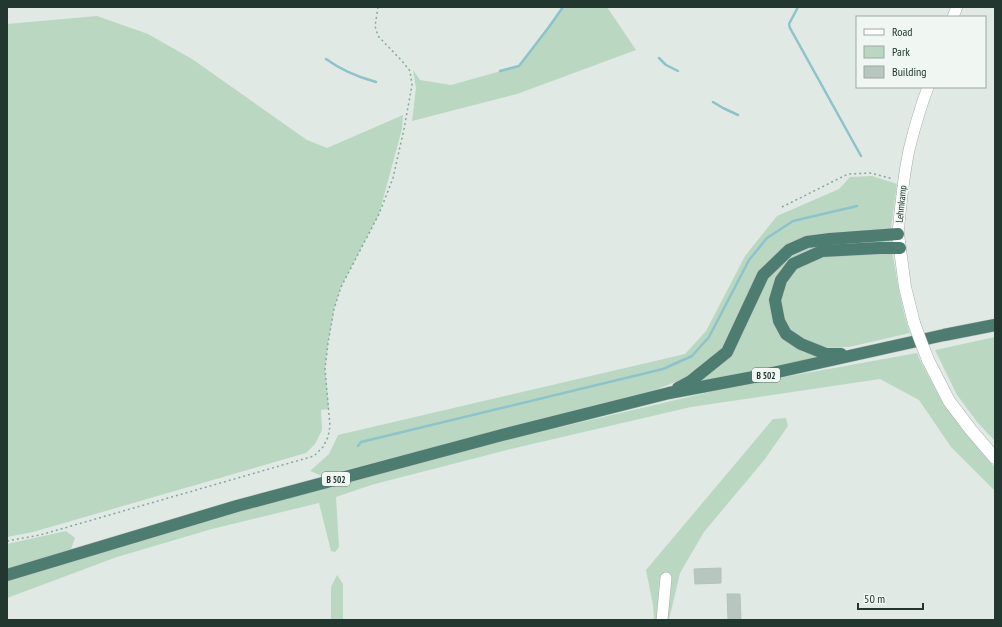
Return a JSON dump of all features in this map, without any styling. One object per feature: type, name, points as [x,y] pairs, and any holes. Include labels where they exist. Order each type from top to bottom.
[{"type":"highway","points":[[669,393],[691,381],[726,352],[763,275],[789,250],[807,242],[898,234]]},
{"type":"highway","points":[[863,354],[826,354],[801,344],[786,334],[779,321],[776,300],[781,280],[793,264],[822,251],[900,248]]},
{"type":"highway","name":"B 502","points":[[7,575],[237,506],[502,435],[669,393],[759,376],[995,325]]},
{"type":"street","name":"Lehmkamp","points":[[928,88],[910,146],[903,181],[898,234],[906,287],[914,323],[928,360],[949,401],[995,458]]},
{"type":"street","points":[[662,620],[666,578]]},
{"type":"path","points":[[7,541],[40,534],[314,456],[323,447],[328,437],[330,426],[325,369],[334,309],[340,287],[378,214],[393,178],[412,84],[410,71],[378,36],[375,26],[378,7]]},
{"type":"path","points":[[782,207],[848,174],[870,173],[903,181]]},
{"type":"green space","points":[[562,7],[607,7],[636,50],[517,94],[412,121],[416,88],[413,70],[420,80],[451,85],[519,66]]},
{"type":"green space","points":[[97,16],[148,34],[192,59],[307,140],[327,148],[403,115],[402,129],[379,214],[341,287],[334,309],[325,369],[329,409],[321,410],[322,430],[315,444],[306,453],[33,532],[7,537],[7,24]]},
{"type":"green space","points":[[872,176],[897,184],[891,228],[837,232],[798,239],[759,273],[739,317],[722,349],[690,376],[655,390],[322,476],[310,471],[329,454],[338,435],[685,354],[706,331],[745,256],[777,216],[839,189],[850,177]]},
{"type":"green space","points":[[885,238],[885,241],[815,247],[793,258],[771,298],[791,344],[803,352],[823,358],[690,386],[708,374],[770,273],[790,253],[809,244]]},
{"type":"green space","points":[[892,251],[902,303],[910,333],[849,347],[817,347],[795,335],[786,325],[781,313],[780,295],[784,281],[798,265],[820,254]]},
{"type":"green space","points":[[995,337],[995,441],[978,423],[957,395],[935,350]]},
{"type":"green space","points":[[917,353],[944,405],[995,468],[995,491],[951,447],[919,400],[880,379],[691,407],[515,448],[371,485],[336,497],[339,547],[335,552],[331,551],[319,503],[212,529],[117,557],[7,598],[7,581],[330,485],[527,435],[735,386]]},
{"type":"green space","points":[[786,418],[788,426],[765,459],[704,532],[680,573],[669,620],[654,620],[653,605],[646,570],[773,419]]},
{"type":"green space","points":[[66,531],[75,538],[71,549],[7,570],[7,544]]},
{"type":"green space","points":[[337,575],[343,584],[343,620],[331,620],[331,587]]},
{"type":"building","points":[[721,568],[721,583],[695,584],[694,569]]},
{"type":"building","points":[[727,594],[740,594],[741,620],[728,620]]},
{"type":"waterway","points":[[500,71],[519,66],[563,7]]},
{"type":"waterway","points":[[798,7],[789,24],[790,28],[861,156]]},
{"type":"waterway","points":[[659,58],[666,65],[678,71]]},
{"type":"waterway","points":[[326,59],[350,73],[376,82]]},
{"type":"waterway","points":[[713,102],[738,115]]},
{"type":"waterway","points":[[358,446],[361,442],[663,369],[692,356],[709,337],[749,260],[767,238],[793,221],[857,206]]}]
